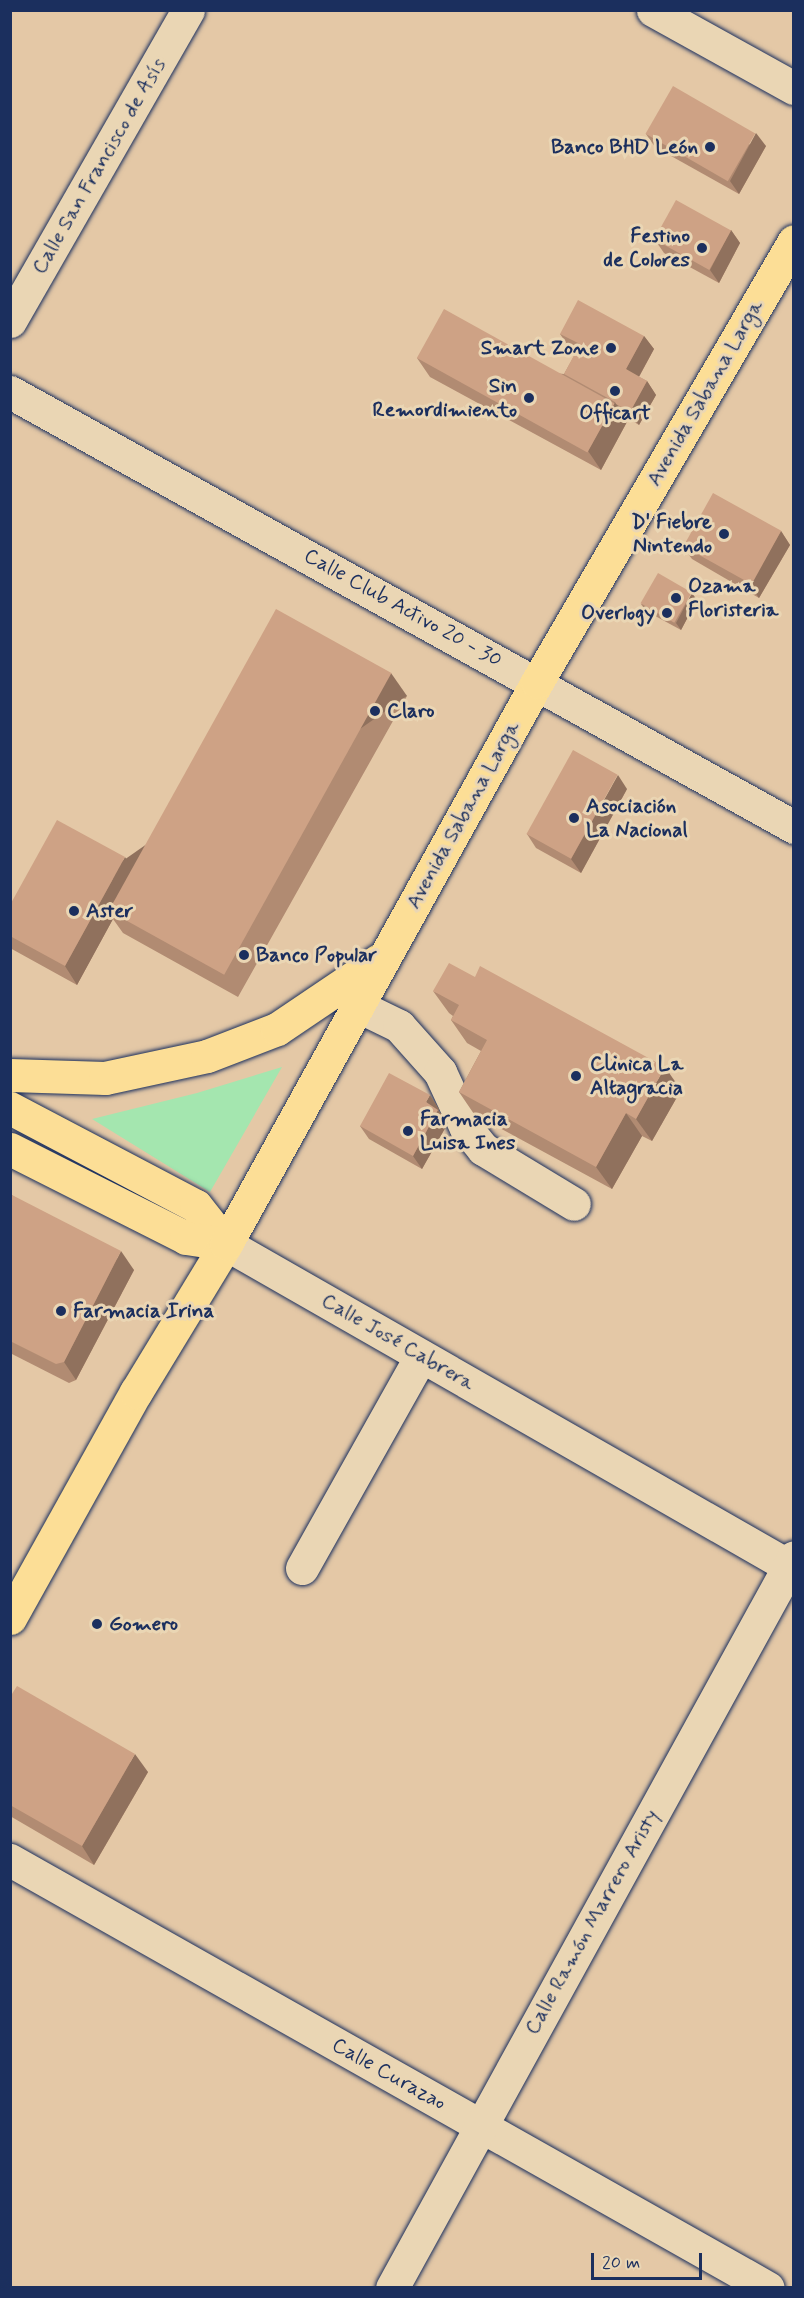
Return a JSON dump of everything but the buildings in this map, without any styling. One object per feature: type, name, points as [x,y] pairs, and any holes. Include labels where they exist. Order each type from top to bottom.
[{"type":"main road","name":"Avenida Sabana Larga","points":[[10,1618],[136,1392],[226,1244],[382,958],[537,682],[794,241]]},
{"type":"main road","points":[[10,1075],[105,1078],[207,1056],[277,1029],[382,958]]},
{"type":"main road","name":"Calle José Cabrera","points":[[10,1108],[196,1206],[226,1244]]},
{"type":"main road","points":[[10,1149],[186,1238],[226,1244]]},
{"type":"street","name":"Calle San Francisco de Asís","points":[[10,321],[188,10]]},
{"type":"street","points":[[653,10],[794,88]]},
{"type":"street","name":"Calle Club Activo 20 - 30","points":[[10,392],[537,682],[794,827]]},
{"type":"street","points":[[356,1005],[399,1026],[440,1072],[466,1128],[483,1149],[574,1204]]},
{"type":"street","name":"Calle José Cabrera","points":[[226,1244],[792,1564]]},
{"type":"street","points":[[302,1568],[421,1356]]},
{"type":"street","name":"Calle Ramón Marrero Aristy","points":[[392,2288],[792,1564]]},
{"type":"street","name":"Calle Curazao","points":[[10,1860],[768,2288]]},
{"type":"green space","points":[[282,1067],[210,1192],[92,1119],[197,1093]]},
{"type":"place","name":"Banco BHD León","points":[[710,147]]},
{"type":"place","name":"Festino de Colores","points":[[702,248]]},
{"type":"place","name":"Smart Zone","points":[[611,348]]},
{"type":"place","name":"Officart","points":[[615,391]]},
{"type":"place","name":"Sin Remordimiento","points":[[529,398]]},
{"type":"place","name":"D' Fiebre Nintendo","points":[[724,534]]},
{"type":"place","name":"Ozama Floristeria","points":[[676,598]]},
{"type":"place","name":"Overlogy","points":[[667,613]]},
{"type":"place","name":"Claro","points":[[375,711]]},
{"type":"place","name":"Asociación La Nacional","points":[[574,818]]},
{"type":"place","name":"Aster","points":[[74,911]]},
{"type":"place","name":"Banco Popular","points":[[244,955]]},
{"type":"place","name":"Clinica La Altagracia","points":[[576,1076]]},
{"type":"place","name":"Farmacia Luisa Ines","points":[[408,1131]]},
{"type":"place","name":"Farmacia Irina","points":[[61,1311]]},
{"type":"place","name":"Gomero","points":[[97,1624]]}]
